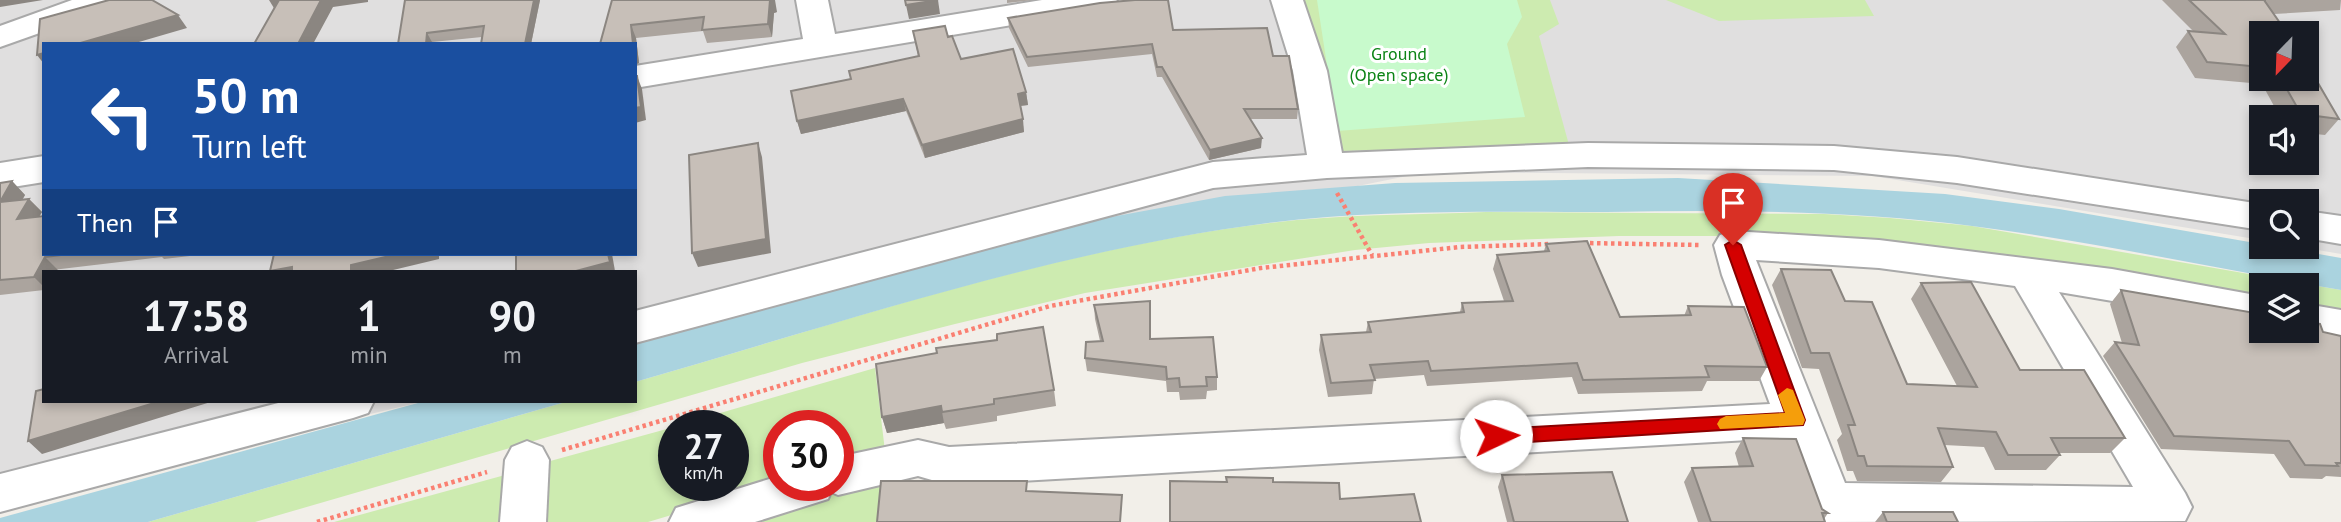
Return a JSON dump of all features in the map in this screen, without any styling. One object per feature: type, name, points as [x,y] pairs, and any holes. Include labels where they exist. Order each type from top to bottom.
[{"type":"street","points":[[0,37],[102,0]]},
{"type":"street","points":[[812,0],[821,48]]},
{"type":"street","points":[[637,77],[1101,0]]},
{"type":"street","points":[[1287,0],[1310,71],[1328,166]]},
{"type":"street","points":[[637,326],[1213,175],[1328,166],[1588,155],[1835,158],[1957,170],[2249,215]]},
{"type":"street","points":[[0,176],[42,169]]},
{"type":"street","points":[[2319,226],[2341,230]]},
{"type":"street","points":[[2027,273],[2169,507],[1834,512],[1796,420],[1733,245],[1879,254],[2027,273],[2112,284],[2249,309]]},
{"type":"street","points":[[2319,322],[2341,326]]},
{"type":"street","points":[[0,493],[345,403]]},
{"type":"street","points":[[854,472],[918,457],[949,466],[1796,420]]},
{"type":"street","points":[[523,522],[527,460]]},
{"type":"street","points":[[692,522],[763,500]]},
{"type":"path","points":[[1328,166],[1331,182],[1372,255]]},
{"type":"path","points":[[1580,243],[1733,245]]},
{"type":"path","points":[[317,522],[1050,306],[1261,268],[1460,247],[1553,244]]},
{"type":"shaded area","points":[[0,0],[2341,0],[2341,254],[2319,250],[2319,189],[2249,189],[2249,238],[1873,176],[1427,172],[1141,230],[637,351],[637,270],[42,270],[42,403],[417,403],[0,502]]},
{"type":"green space","name":"Ground (Open space)","points":[[1302,0],[1550,0],[1559,24],[1539,36],[1569,145],[1342,151],[1323,63]]},
{"type":"green space","name":"Ground (Open space)","points":[[1317,0],[1517,0],[1522,17],[1507,44],[1525,117],[1337,131]]},
{"type":"green space","points":[[1666,0],[1865,0],[1874,16],[1719,21]]},
{"type":"green space","points":[[1486,212],[1824,214],[1890,218],[1972,226],[2249,274],[2249,301],[1741,236],[1619,236],[1429,243],[1355,250],[1085,293],[955,324],[802,363],[255,522],[148,522],[562,403],[637,403],[637,381],[871,312],[1029,269],[1189,235],[1297,220]]},
{"type":"green space","points":[[2319,286],[2341,290],[2341,317],[2319,313]]},
{"type":"green space","points":[[875,368],[885,451],[854,460],[854,410],[763,410],[763,488],[749,492],[749,410],[731,410]]},
{"type":"green space","points":[[658,431],[658,501],[719,501],[648,522],[540,522],[543,463]]},
{"type":"green space","points":[[882,472],[877,522],[723,522],[790,501],[854,501],[854,481]]},
{"type":"green space","points":[[505,475],[502,522],[334,522]]},
{"type":"water","points":[[1678,178],[1945,194],[2059,209],[2249,242],[2249,259],[2319,259],[2319,254],[2341,258],[2341,290],[2319,286],[2319,273],[2249,273],[2065,240],[1972,226],[1881,217],[1698,211],[1351,215],[1268,223],[1107,251],[949,290],[637,381],[637,341],[918,264],[1095,220],[1225,196],[1395,183]]},
{"type":"water","points":[[418,403],[562,403],[148,522],[0,522],[0,518]]},
{"type":"building","points":[[109,0],[152,0],[178,15],[84,42],[42,42],[42,54],[37,55],[40,19]]},
{"type":"building","points":[[279,0],[321,0],[299,42],[255,42]]},
{"type":"building","points":[[405,0],[534,0],[525,42],[481,42],[484,26],[427,33],[426,42],[398,42]]},
{"type":"building","points":[[612,0],[770,0],[768,24],[702,30],[704,17],[631,25],[633,42],[601,42]]},
{"type":"building","points":[[905,0],[938,0],[906,5]]},
{"type":"building","points":[[1135,0],[1168,0],[1173,30],[1267,28],[1273,56],[1289,56],[1298,109],[1244,109],[1262,138],[1210,150],[1162,67],[1157,67],[1152,44],[1027,57],[1008,18]]},
{"type":"building","points":[[2189,0],[2264,0],[2279,21],[2249,21],[2249,66],[2207,62],[2188,31],[2225,34]]},
{"type":"building","points":[[945,26],[961,59],[1013,49],[1026,92],[1018,94],[1023,119],[922,145],[903,99],[797,121],[791,91],[851,79],[849,71],[919,56],[913,31]]},
{"type":"building","points":[[637,76],[641,107],[637,108]]},
{"type":"building","points":[[2319,85],[2339,119],[2319,116],[2319,105],[2296,105],[2288,91],[2319,91]]},
{"type":"building","points":[[758,143],[766,239],[692,253],[689,155]]},
{"type":"building","points":[[12,181],[0,202],[0,183]]},
{"type":"building","points":[[29,199],[17,219],[42,216],[42,256],[53,256],[45,257],[34,277],[0,280],[0,202]]},
{"type":"building","points":[[1587,241],[1620,317],[1691,315],[1688,306],[1744,307],[1767,367],[1705,366],[1709,377],[1583,380],[1577,363],[1431,371],[1428,361],[1370,365],[1375,380],[1331,383],[1321,335],[1371,332],[1368,322],[1464,312],[1462,303],[1513,301],[1497,255],[1549,251],[1546,244]]},
{"type":"building","points":[[274,256],[389,256],[351,265],[351,270],[292,270],[292,267],[270,270]]},
{"type":"building","points":[[516,256],[608,256],[610,262],[580,270],[516,270]]},
{"type":"building","points":[[1781,269],[1831,270],[1845,301],[1872,302],[1907,384],[1977,387],[1921,283],[1971,282],[2020,370],[2084,370],[2125,438],[2051,438],[2060,455],[2008,455],[1996,432],[1938,428],[1953,467],[1867,466],[1864,456],[1858,456],[1848,425],[1855,425],[1829,353],[1811,353]]},
{"type":"building","points":[[2121,290],[2249,312],[2249,343],[2319,343],[2319,324],[2323,332],[2341,336],[2341,463],[2336,463],[2338,466],[2305,465],[2289,441],[2174,436],[2115,342],[2139,345]]},
{"type":"building","points":[[1150,301],[1150,339],[1213,337],[1217,377],[1206,377],[1207,386],[1180,387],[1179,378],[1167,379],[1166,367],[1085,358],[1086,342],[1103,341],[1094,305]]},
{"type":"building","points":[[1043,327],[1054,390],[994,399],[994,404],[942,412],[941,406],[882,417],[876,364],[937,353],[936,348],[997,340],[997,334]]},
{"type":"building","points":[[42,390],[42,403],[154,403],[28,441],[36,391]]},
{"type":"building","points":[[1743,438],[1796,439],[1822,509],[1828,513],[1822,513],[1825,522],[1711,522],[1692,468],[1753,466]]},
{"type":"building","points":[[1612,472],[1628,522],[1514,522],[1502,475]]},
{"type":"building","points":[[1226,477],[1273,478],[1273,482],[1339,483],[1340,499],[1414,494],[1421,522],[1170,522],[1170,481],[1227,482]]},
{"type":"building","points":[[881,481],[1027,481],[1026,491],[1122,495],[1120,522],[877,522]]},
{"type":"building","points":[[1883,512],[1953,512],[1958,522],[1887,522]]},
{"type":"slow traffic","points":[[1726,424],[1796,420],[1787,395]]},
{"type":"route","points":[[1496,436],[1796,420],[1741,275],[1733,245]]}]
